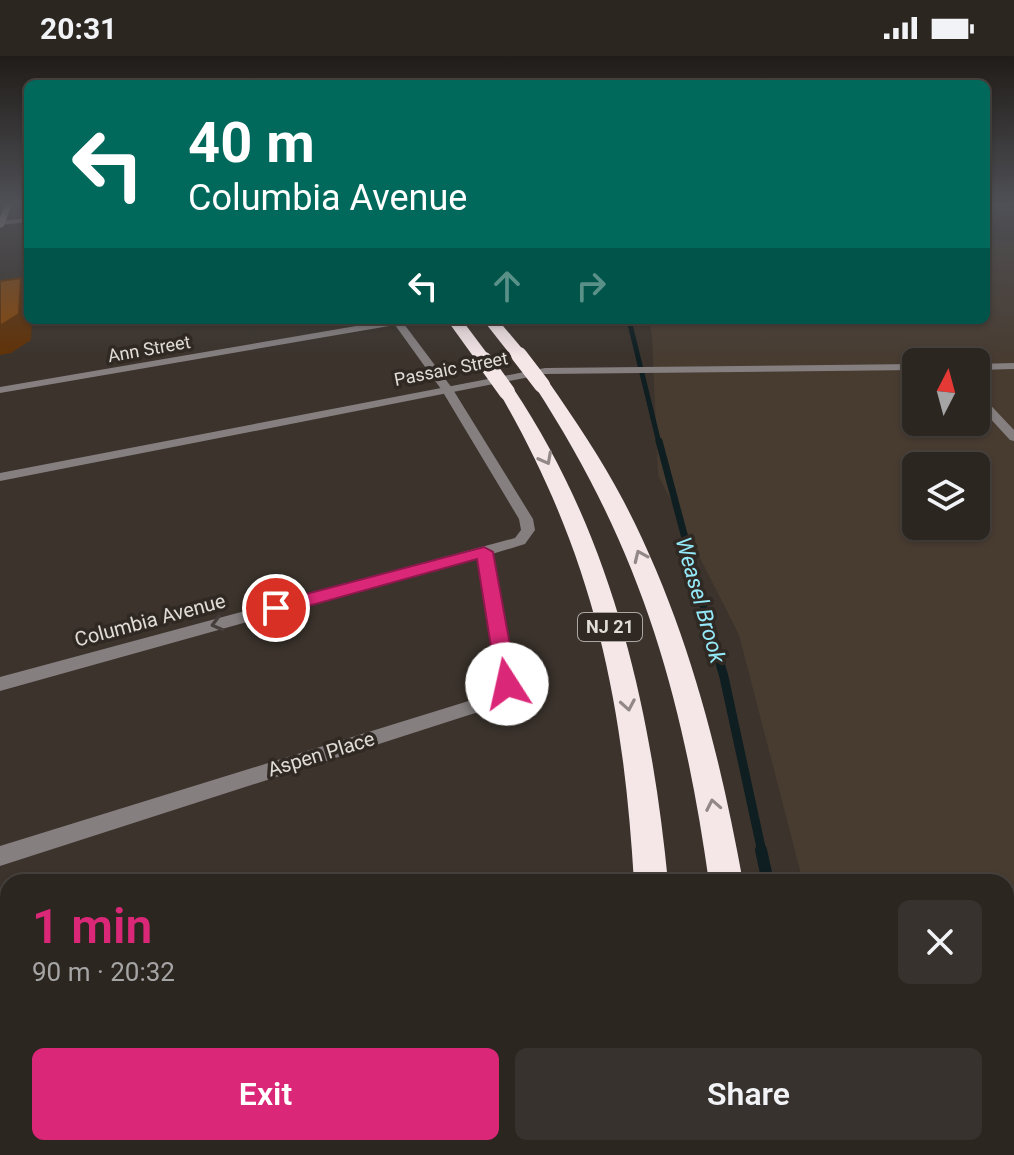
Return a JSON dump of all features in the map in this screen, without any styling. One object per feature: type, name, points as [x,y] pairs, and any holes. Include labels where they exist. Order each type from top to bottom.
[{"type":"highway","name":"NJ 21","points":[[457,324],[507,392],[568,501],[599,585],[628,709],[651,874]]},
{"type":"highway","name":"NJ 21","points":[[493,324],[542,385],[593,461],[650,579],[669,633],[704,762],[725,874]]},
{"type":"street","points":[[0,296],[24,293]]},
{"type":"street","name":"Ann Street","points":[[0,390],[380,324]]},
{"type":"street","name":"Columbia Avenue","points":[[0,684],[520,541],[528,530],[526,519],[446,388],[399,324]]},
{"type":"street","points":[[990,367],[1014,366]]},
{"type":"street","name":"Passaic Street","points":[[0,477],[545,371],[902,367]]},
{"type":"street","points":[[990,411],[1014,437]]},
{"type":"street","name":"Aspen Place","points":[[0,856],[494,700],[507,684],[484,552]]},
{"type":"shaded area","points":[[990,255],[1014,255],[1014,874],[801,874],[739,635],[658,475],[650,324],[990,324]]},
{"type":"building","points":[[21,278],[19,314],[0,326],[0,281]]},
{"type":"waterway","name":"Weasel Brook","points":[[630,324],[659,443]]},
{"type":"waterway","name":"Weasel Brook","points":[[659,441],[707,620]]},
{"type":"waterway","name":"Weasel Brook","points":[[707,618],[724,677],[762,852]]},
{"type":"waterway","name":"Weasel Brook","points":[[761,850],[766,874]]},
{"type":"route","points":[[276,608],[484,552],[507,684]]}]
